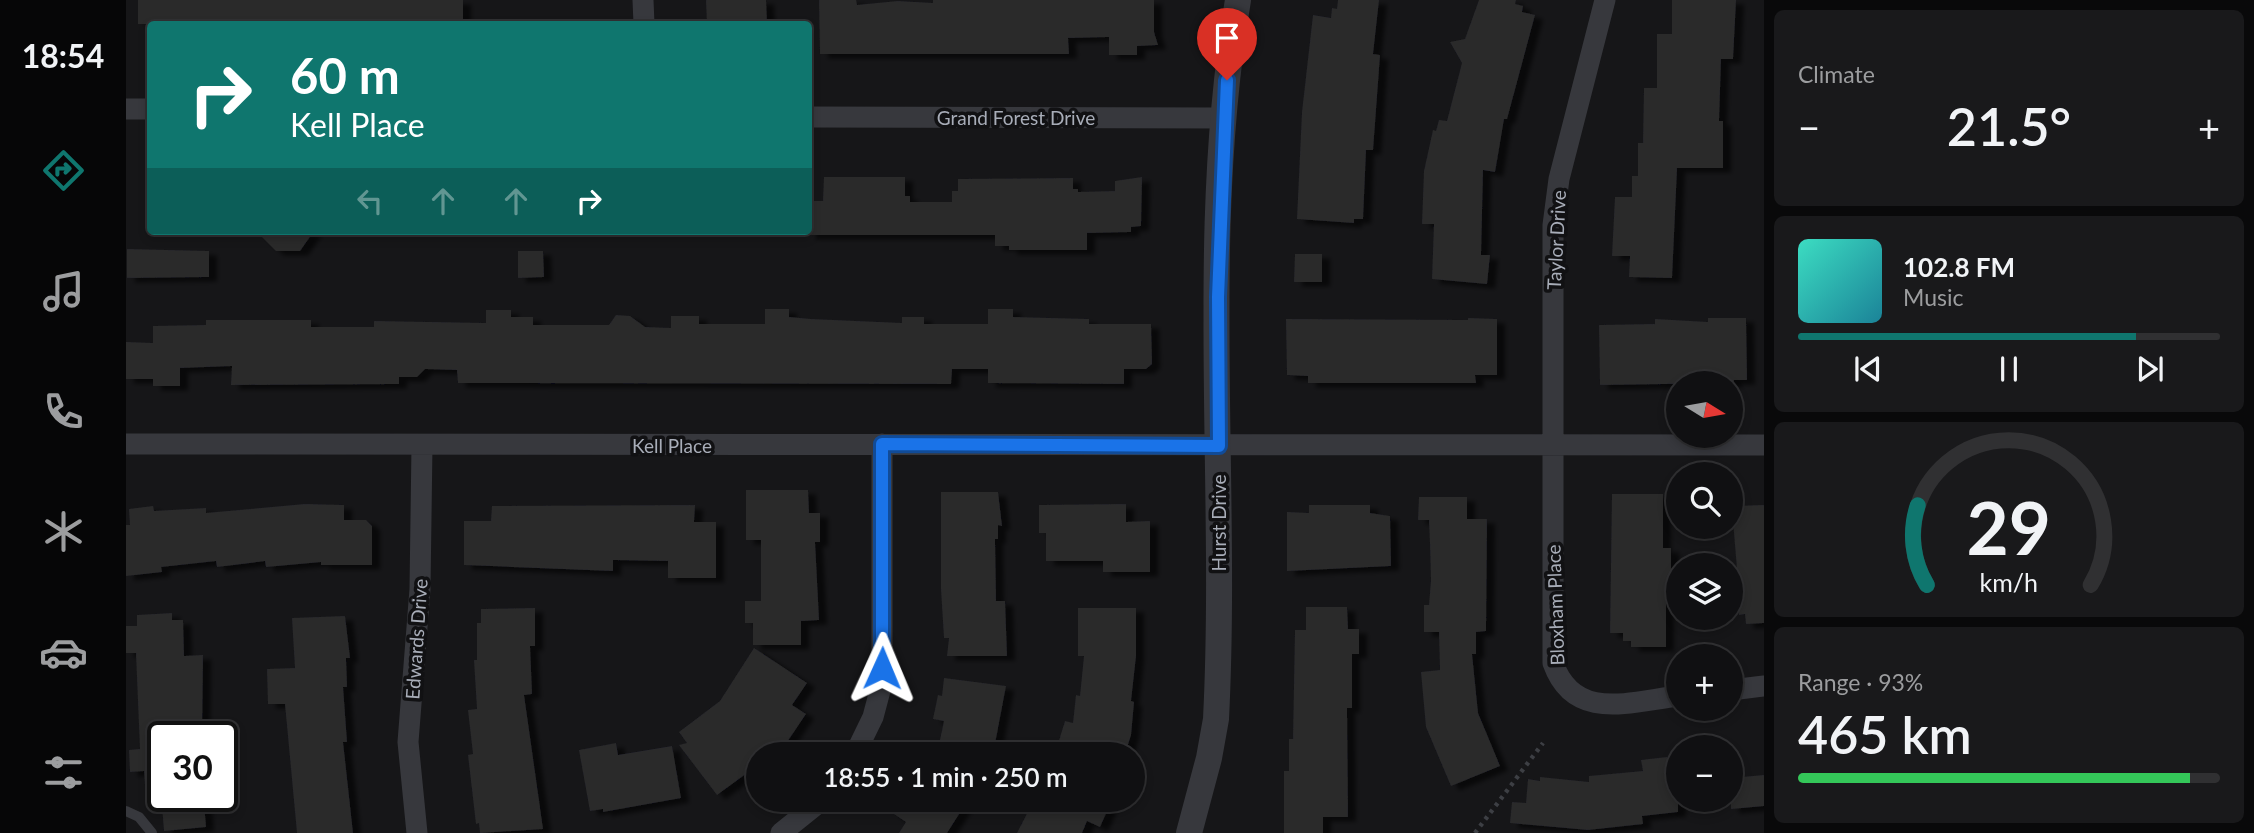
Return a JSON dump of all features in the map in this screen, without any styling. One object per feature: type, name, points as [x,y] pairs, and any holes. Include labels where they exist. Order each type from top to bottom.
[{"type":"street","points":[[643,0],[645,21]]},
{"type":"street","name":"Hurst Drive","points":[[1189,833],[1209,758],[1216,719],[1218,297],[1223,118],[1238,0]]},
{"type":"street","name":"Taylor Drive","points":[[1552,444],[1553,225],[1559,179],[1605,0]]},
{"type":"street","points":[[126,109],[147,109]]},
{"type":"street","name":"Grand Forest Drive","points":[[812,117],[1223,118]]},
{"type":"street","name":"Kell Place","points":[[126,444],[1219,446]]},
{"type":"street","points":[[861,742],[873,717],[882,683],[882,444]]},
{"type":"street","name":"Bloxham Place","points":[[1552,444],[1553,663],[1558,677],[1569,693],[1589,702],[1608,704],[1666,697]]},
{"type":"street","name":"Edwards Drive","points":[[417,833],[408,742],[420,589],[422,445]]},
{"type":"street","points":[[1219,446],[1764,445]]},
{"type":"street","points":[[1743,689],[1764,686]]},
{"type":"street","points":[[781,833],[807,812]]},
{"type":"lane","points":[[126,811],[139,817],[152,833]]},
{"type":"path","points":[[1475,833],[1543,743]]},
{"type":"building","points":[[138,0],[463,0],[463,21],[147,21],[147,24],[138,24]]},
{"type":"building","points":[[706,0],[766,0],[767,21],[707,21]]},
{"type":"building","points":[[819,0],[856,0],[857,5],[898,1],[933,3],[933,0],[1154,0],[1154,32],[1158,45],[1137,46],[1137,55],[1109,55],[1109,37],[1068,38],[1069,54],[820,54]]},
{"type":"building","points":[[1338,0],[1379,0],[1373,54],[1380,55],[1373,150],[1366,150],[1363,219],[1354,219],[1354,223],[1297,219],[1302,112],[1313,15],[1331,18],[1332,8],[1337,9]]},
{"type":"building","points":[[1479,0],[1516,0],[1515,4],[1523,6],[1522,12],[1535,15],[1507,119],[1504,119],[1495,172],[1483,170],[1481,255],[1490,255],[1487,284],[1432,279],[1434,224],[1422,224],[1424,171],[1433,130],[1436,131],[1439,120],[1447,121],[1462,63],[1450,42],[1465,39]]},
{"type":"building","points":[[1672,0],[1736,0],[1733,59],[1721,59],[1719,121],[1723,121],[1723,168],[1677,168],[1672,278],[1629,277],[1630,256],[1612,256],[1615,197],[1632,197],[1632,176],[1638,176],[1638,143],[1643,143],[1644,88],[1657,88],[1657,34],[1672,34]]},
{"type":"building","points":[[824,177],[905,177],[905,196],[910,196],[910,202],[952,202],[952,191],[958,191],[958,179],[1073,178],[1073,189],[1078,189],[1078,192],[1115,191],[1115,181],[1142,177],[1141,226],[1131,227],[1131,232],[1087,233],[1087,250],[1009,250],[1009,246],[995,246],[995,235],[812,235],[812,201],[823,201]]},
{"type":"building","points":[[260,235],[311,235],[300,251],[276,251]]},
{"type":"building","points":[[127,249],[209,251],[209,277],[127,278]]},
{"type":"building","points":[[518,251],[543,251],[544,277],[518,278]]},
{"type":"building","points":[[1295,254],[1322,254],[1322,282],[1294,282]]},
{"type":"building","points":[[765,309],[789,309],[789,317],[811,319],[902,323],[902,317],[924,317],[924,324],[988,324],[988,309],[1013,309],[1013,317],[1089,319],[1089,324],[1151,324],[1152,364],[1146,369],[1124,369],[1124,384],[988,383],[988,369],[952,369],[951,384],[458,383],[457,370],[425,369],[417,377],[399,377],[399,384],[231,385],[232,366],[180,368],[180,386],[153,386],[153,379],[126,379],[126,342],[153,343],[153,326],[206,325],[206,320],[311,320],[311,327],[374,327],[374,321],[486,323],[486,310],[511,310],[511,317],[533,317],[533,325],[609,325],[616,315],[630,316],[645,327],[671,328],[671,316],[699,316],[699,324],[765,324]]},
{"type":"building","points":[[1708,318],[1746,318],[1747,380],[1743,380],[1743,371],[1666,371],[1666,384],[1600,385],[1599,325],[1655,324],[1655,319],[1708,322]]},
{"type":"building","points":[[1286,319],[1497,319],[1497,375],[1475,375],[1476,383],[1308,383],[1308,376],[1287,375]]},
{"type":"building","points":[[746,490],[808,490],[809,513],[820,513],[820,542],[815,542],[819,620],[801,621],[801,645],[753,645],[753,623],[745,623],[745,601],[761,601],[761,540],[746,540]]},
{"type":"building","points":[[941,492],[998,492],[1002,526],[998,525],[998,539],[995,539],[996,601],[1005,601],[1007,656],[947,656],[949,638],[944,638],[941,589]]},
{"type":"building","points":[[1612,494],[1663,494],[1663,548],[1671,548],[1671,553],[1666,553],[1666,647],[1631,647],[1631,641],[1623,641],[1623,633],[1610,633]]},
{"type":"building","points":[[1419,497],[1467,497],[1467,519],[1487,519],[1486,631],[1476,632],[1476,654],[1472,654],[1478,713],[1500,766],[1451,786],[1426,727],[1421,672],[1440,670],[1439,632],[1424,632],[1424,605],[1429,605],[1431,580],[1430,544],[1429,520],[1418,520]]},
{"type":"building","points":[[305,504],[344,505],[344,520],[366,520],[372,526],[372,565],[321,565],[321,562],[266,567],[265,561],[217,567],[216,561],[161,567],[162,572],[126,576],[126,525],[130,525],[129,509],[153,506],[154,511],[206,508],[206,513]]},
{"type":"building","points":[[1126,504],[1126,522],[1150,521],[1150,572],[1103,572],[1103,561],[1046,561],[1046,533],[1039,533],[1039,505]]},
{"type":"building","points":[[695,505],[694,522],[716,522],[716,578],[668,578],[668,561],[613,560],[613,571],[464,565],[464,521],[491,521],[492,506]]},
{"type":"building","points":[[1309,505],[1370,505],[1370,513],[1390,516],[1391,566],[1287,571],[1287,512],[1309,513]]},
{"type":"building","points":[[1764,505],[1764,623],[1746,624],[1743,614],[1743,553],[1736,553],[1734,539],[1743,539],[1743,506]]},
{"type":"building","points":[[1306,607],[1347,607],[1348,629],[1359,629],[1359,654],[1352,654],[1352,708],[1347,708],[1348,817],[1323,817],[1323,833],[1284,833],[1284,771],[1289,771],[1289,739],[1293,739],[1295,630],[1306,630]]},
{"type":"building","points":[[535,608],[535,646],[530,646],[532,694],[524,695],[543,829],[480,833],[479,823],[476,824],[468,755],[473,754],[468,710],[477,709],[474,660],[477,660],[477,623],[481,623],[481,609]]},
{"type":"building","points":[[1078,608],[1136,608],[1136,656],[1131,701],[1134,702],[1129,742],[1059,742],[1065,721],[1073,723],[1076,695],[1080,696],[1084,656],[1078,656]]},
{"type":"building","points":[[172,613],[172,620],[183,620],[184,656],[203,655],[202,721],[147,721],[145,785],[144,771],[130,772],[129,750],[140,749],[136,653],[126,653],[126,626],[137,626],[137,615]]},
{"type":"building","points":[[345,616],[350,658],[346,658],[347,687],[343,687],[347,742],[343,742],[353,833],[297,833],[285,704],[268,704],[267,669],[295,668],[292,618]]},
{"type":"building","points":[[754,648],[807,683],[792,705],[806,714],[787,742],[746,742],[746,774],[717,795],[679,745],[687,743],[679,732],[720,701]]},
{"type":"building","points":[[944,678],[1006,686],[995,742],[940,742],[944,721],[933,719],[938,695],[942,696]]},
{"type":"building","points":[[616,743],[618,755],[672,746],[681,798],[603,812],[603,809],[590,811],[579,750]]},
{"type":"building","points":[[1666,757],[1666,812],[1678,812],[1642,816],[1643,824],[1588,830],[1510,823],[1512,802],[1526,803],[1528,779],[1540,781],[1540,777],[1589,782],[1589,776],[1643,771],[1641,760]]},
{"type":"building","points":[[1764,775],[1764,806],[1743,808],[1743,777]]},
{"type":"building","points":[[162,812],[205,812],[206,827],[164,831]]},
{"type":"building","points":[[891,812],[960,812],[947,833],[899,833],[906,822]]},
{"type":"building","points":[[1028,812],[1107,812],[1100,827],[1087,821],[1082,833],[1017,833]]},
{"type":"route","points":[[882,668],[882,444],[1219,446],[1218,297],[1223,118],[1227,80]]}]
